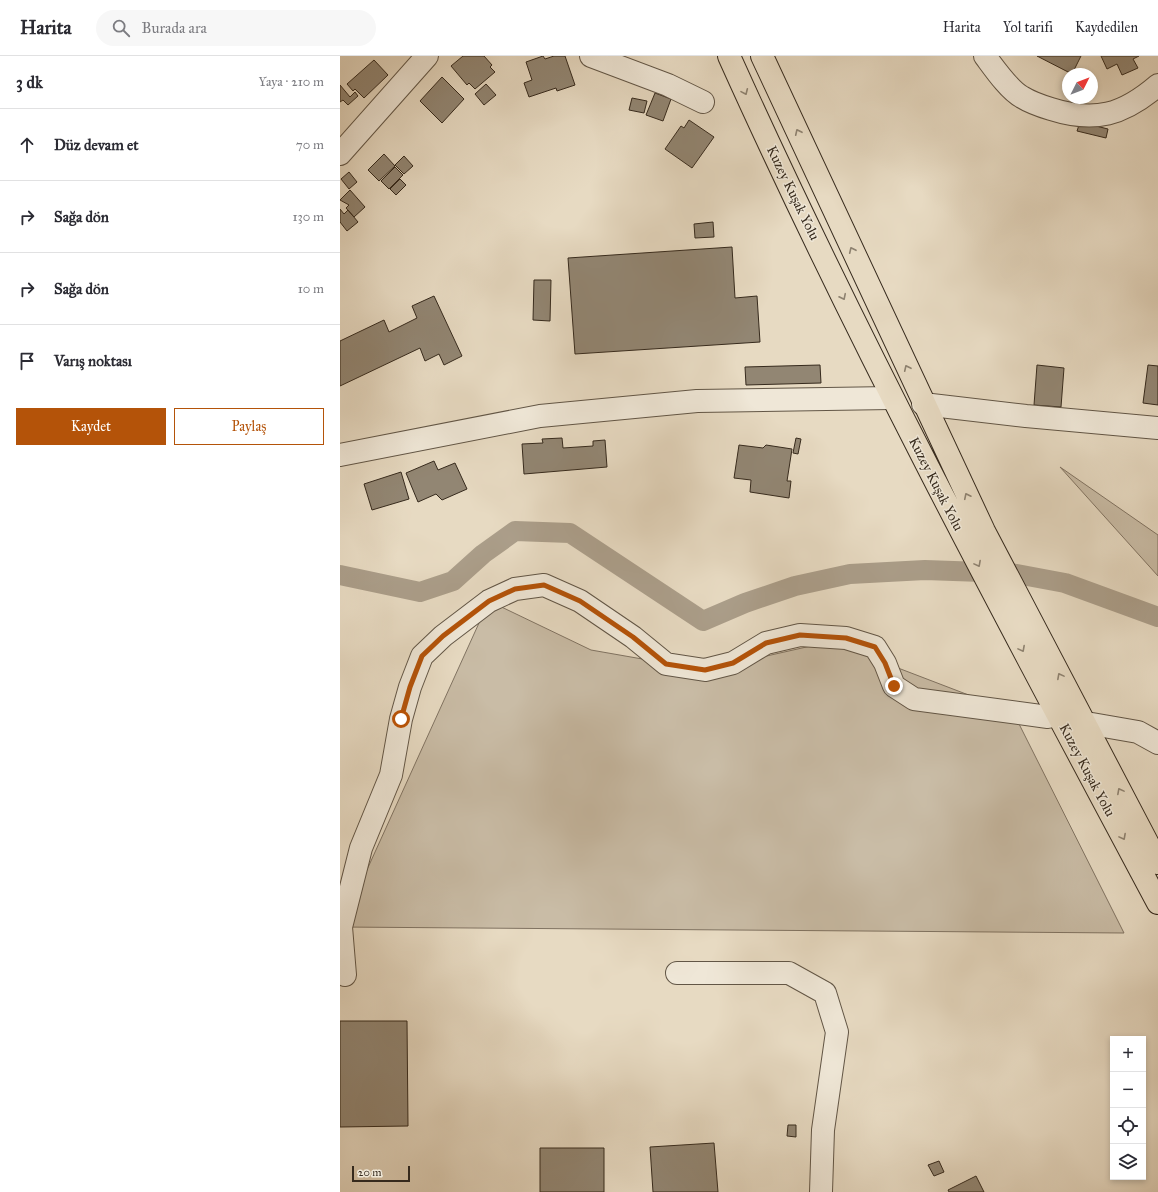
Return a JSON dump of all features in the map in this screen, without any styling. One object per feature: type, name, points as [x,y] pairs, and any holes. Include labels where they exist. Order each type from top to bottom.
[{"type":"main road","name":"Kuzey Kuşak Yolu","points":[[729,56],[892,398],[959,530],[1158,903]]},
{"type":"main road","name":"Kuzey Kuşak Yolu","points":[[762,56],[923,404],[984,531],[1158,863]]},
{"type":"street","points":[[340,154],[427,56]]},
{"type":"street","points":[[591,56],[668,85],[703,102]]},
{"type":"street","points":[[985,56],[1021,97],[1068,114],[1091,116],[1108,115],[1128,107],[1158,85]]},
{"type":"street","points":[[340,455],[540,416],[697,401],[892,398]]},
{"type":"street","points":[[923,404],[1026,416],[1158,428]]},
{"type":"street","points":[[345,976],[341,927],[361,848],[391,775],[401,719],[410,687],[422,656],[443,636],[489,601],[515,589],[544,585],[580,601],[633,637],[666,664],[705,670],[733,663],[766,643],[800,635],[846,638],[875,647],[885,663],[894,686],[914,699],[1048,717]]},
{"type":"street","points":[[1092,724],[1138,732],[1158,743]]},
{"type":"street","points":[[677,973],[789,974],[824,993],[837,1032],[823,1130],[821,1192]]},
{"type":"shaded area","points":[[1060,467],[1158,535],[1158,576]]},
{"type":"shaded area","points":[[489,601],[591,650],[705,670],[846,638],[885,663],[1013,712],[1124,933],[341,927]]},
{"type":"building","points":[[463,56],[484,56],[492,65],[490,67],[495,72],[475,89],[469,83],[467,85],[451,66]]},
{"type":"building","points":[[543,56],[545,59],[554,56],[565,56],[575,85],[557,91],[556,88],[529,97],[524,83],[532,80],[526,62]]},
{"type":"building","points":[[1037,56],[1081,56],[1075,68],[1062,69]]},
{"type":"building","points":[[1101,56],[1139,56],[1133,59],[1138,68],[1122,75],[1117,64],[1107,69]]},
{"type":"building","points":[[374,60],[388,75],[364,98],[355,89],[353,91],[347,84]]},
{"type":"building","points":[[442,77],[464,99],[442,123],[420,101]]},
{"type":"building","points":[[486,84],[496,95],[484,105],[475,94]]},
{"type":"building","points":[[340,85],[350,97],[355,92],[358,96],[348,105],[343,100],[340,102]]},
{"type":"building","points":[[655,93],[671,99],[663,121],[646,115]]},
{"type":"building","points":[[632,98],[647,101],[644,113],[629,110]]},
{"type":"building","points":[[689,120],[714,137],[692,168],[665,149],[681,126],[684,128]]},
{"type":"building","points":[[1080,122],[1108,129],[1106,138],[1077,131]]},
{"type":"building","points":[[384,154],[395,166],[379,181],[368,170]]},
{"type":"building","points":[[404,156],[413,166],[404,174],[395,165]]},
{"type":"building","points":[[395,167],[403,175],[389,189],[381,181]]},
{"type":"building","points":[[349,172],[357,182],[349,189],[341,179]]},
{"type":"building","points":[[400,179],[406,185],[396,195],[390,189]]},
{"type":"building","points":[[350,190],[365,207],[354,217],[346,208],[349,205],[340,200]]},
{"type":"building","points":[[340,209],[344,214],[348,210],[358,222],[347,231],[340,222]]},
{"type":"building","points":[[713,222],[714,237],[695,238],[694,224]]},
{"type":"building","points":[[732,247],[735,298],[757,296],[760,342],[575,354],[568,258]]},
{"type":"building","points":[[534,280],[551,280],[550,321],[533,320]]},
{"type":"building","points":[[434,296],[462,356],[444,365],[439,354],[425,361],[420,348],[340,386],[340,341],[384,320],[389,332],[417,318],[412,306]]},
{"type":"building","points":[[820,365],[821,383],[746,385],[745,367]]},
{"type":"building","points":[[1037,365],[1064,368],[1061,407],[1034,405]]},
{"type":"building","points":[[1148,365],[1158,366],[1158,405],[1143,403]]},
{"type":"building","points":[[562,438],[563,448],[593,446],[593,441],[605,440],[607,467],[524,474],[522,444],[543,443],[542,439]]},
{"type":"building","points":[[796,438],[801,439],[798,454],[793,453]]},
{"type":"building","points":[[739,445],[763,448],[766,445],[792,449],[787,481],[791,481],[789,498],[750,492],[751,480],[734,478]]},
{"type":"building","points":[[434,461],[438,470],[455,463],[467,489],[442,500],[436,494],[418,502],[406,473]]},
{"type":"building","points":[[401,472],[409,499],[372,510],[364,484]]},
{"type":"building","points":[[340,1021],[407,1021],[408,1126],[340,1127]]},
{"type":"building","points":[[788,1125],[796,1125],[796,1137],[787,1136]]},
{"type":"building","points":[[714,1143],[718,1192],[653,1192],[650,1147]]},
{"type":"building","points":[[540,1148],[604,1148],[604,1192],[540,1192]]},
{"type":"building","points":[[939,1161],[944,1172],[934,1176],[928,1165]]},
{"type":"building","points":[[976,1176],[984,1192],[949,1192],[948,1190]]},
{"type":"waterway","points":[[340,575],[420,592],[453,581],[483,554],[515,531],[570,533],[703,621],[745,603],[795,586],[850,574],[925,570],[1011,573],[1065,583],[1158,617]]},
{"type":"route","points":[[401,719],[410,687],[422,656],[443,636],[489,601],[515,589],[544,585],[580,601],[633,637],[666,664],[705,670],[733,663],[766,643],[800,635],[846,638],[875,647],[885,663],[894,686]]}]
